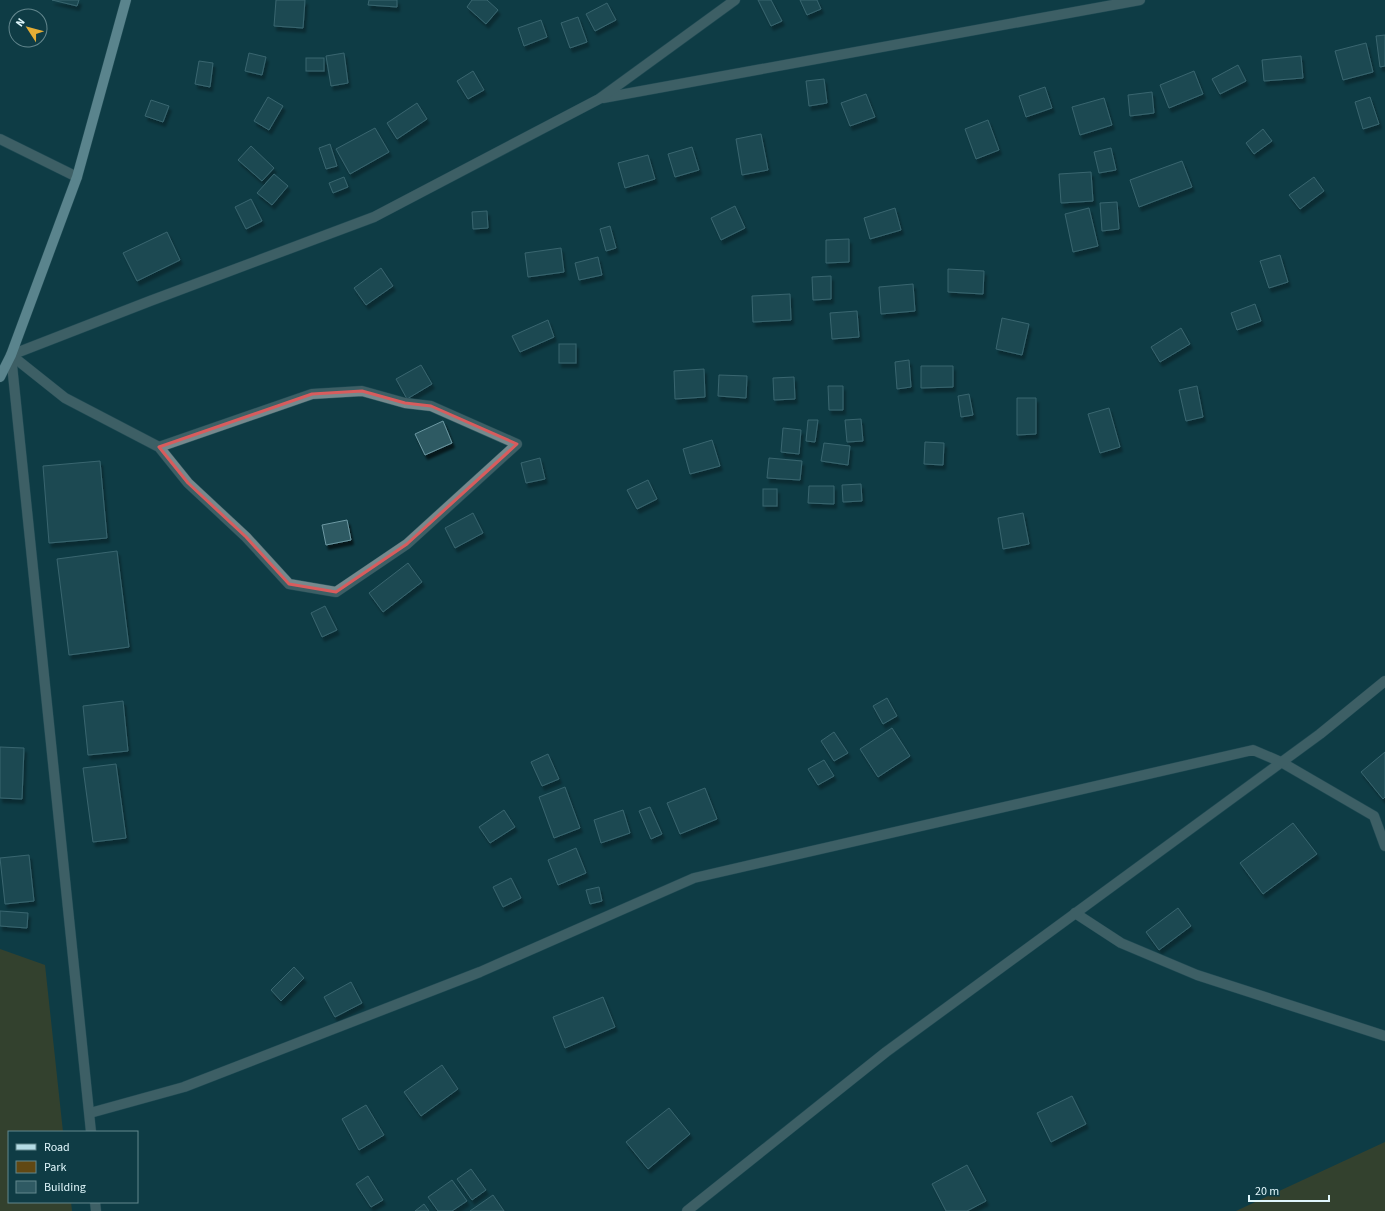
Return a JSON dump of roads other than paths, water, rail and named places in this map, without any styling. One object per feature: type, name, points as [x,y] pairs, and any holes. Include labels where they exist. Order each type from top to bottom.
[{"type":"main road","points":[[0,377],[11,356],[77,177],[126,0]]},
{"type":"street","points":[[11,356],[150,301],[374,217],[599,99],[735,0]]},
{"type":"street","points":[[599,99],[1140,0]]},
{"type":"street","points":[[0,139],[77,177]]},
{"type":"street","points":[[11,356],[65,398],[159,447],[188,484],[246,537],[289,584],[336,592],[407,544],[518,444],[431,406],[405,403],[362,391],[312,394],[159,447]]},
{"type":"street","points":[[11,356],[91,1131]]},
{"type":"street","points":[[687,1211],[886,1052],[1320,734],[1385,681]]},
{"type":"street","points":[[90,1113],[184,1087],[480,972],[694,878],[1254,750],[1281,762],[1374,816],[1385,846]]},
{"type":"street","points":[[1075,913],[1121,943],[1197,974],[1385,1036]]}]
